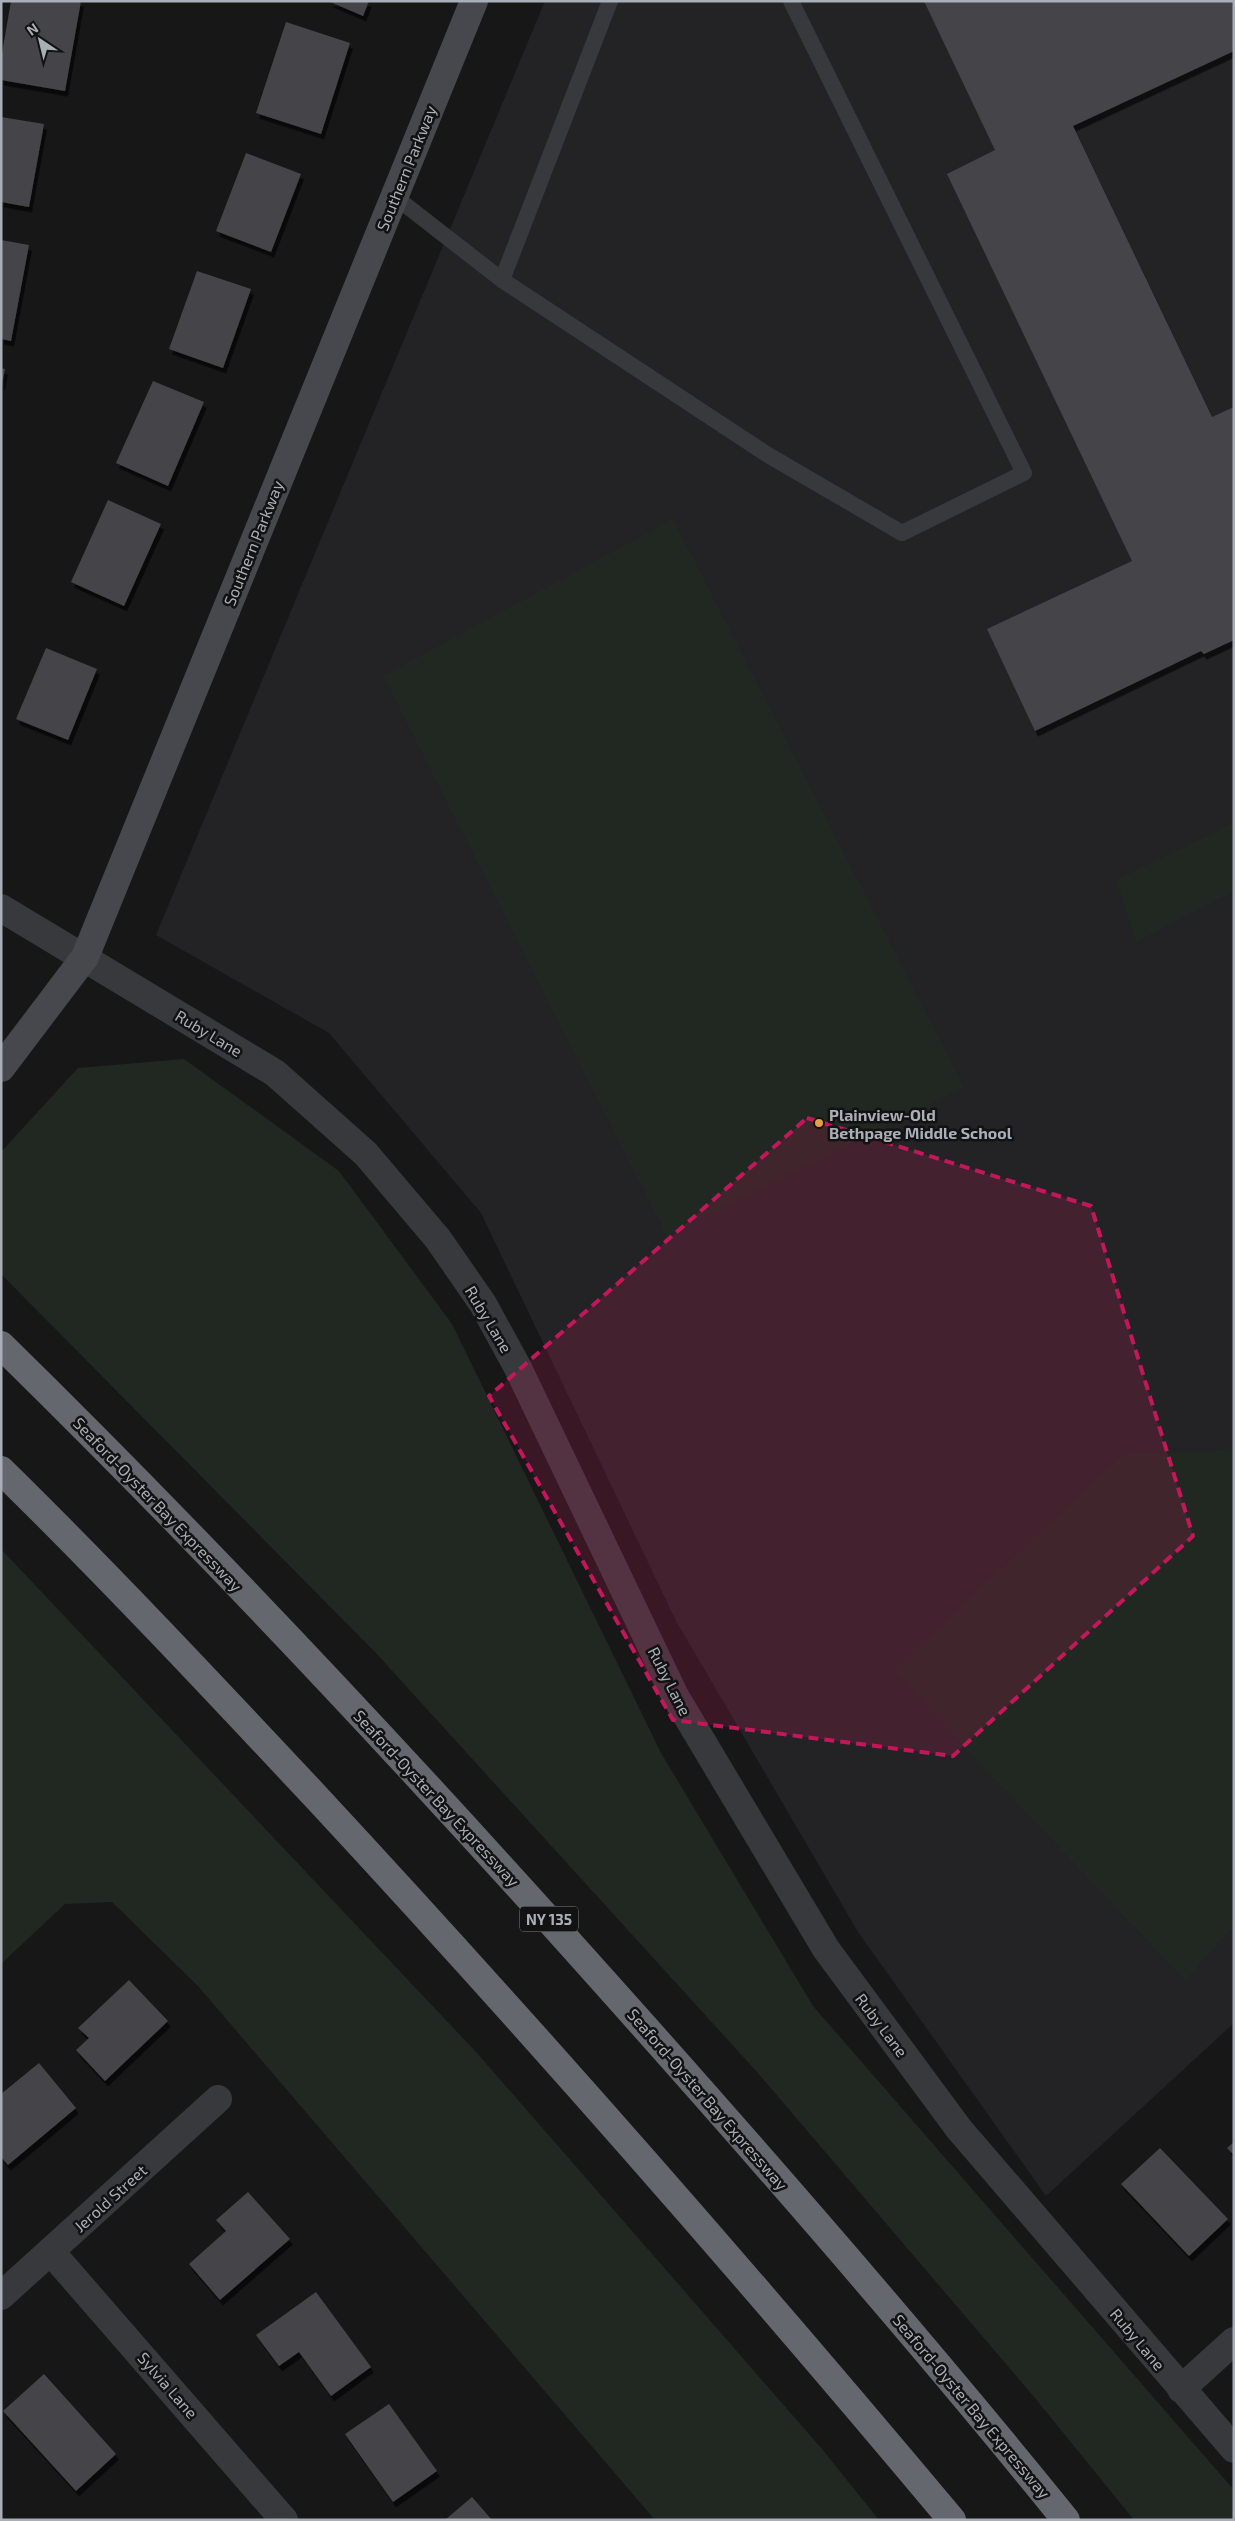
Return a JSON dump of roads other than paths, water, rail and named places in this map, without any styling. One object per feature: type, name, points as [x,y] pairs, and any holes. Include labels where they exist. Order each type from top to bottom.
[{"type":"highway","name":"Seaford-Oyster Bay Expressway","points":[[1,1345],[102,1445],[298,1648],[504,1869],[690,2076],[875,2289],[1066,2520]]},
{"type":"highway","points":[[1,1470],[234,1709],[432,1921],[623,2135],[775,2310],[952,2520]]},
{"type":"street","name":"Southern Parkway","points":[[1,1068],[85,957],[474,1]]},
{"type":"street","name":"Ruby Lane","points":[[1,908],[275,1073],[366,1154],[438,1239],[483,1304],[518,1368],[675,1696],[826,1949],[959,2129],[1234,2449]]},
{"type":"street","name":"Jerold Street","points":[[1,2296],[218,2099]]},
{"type":"street","name":"Sylvia Lane","points":[[51,2252],[284,2520]]},
{"type":"street","points":[[1181,2389],[1234,2341]]},
{"type":"lane","points":[[502,280],[610,1]]},
{"type":"lane","points":[[394,196],[502,280],[768,455],[902,533],[1024,473],[791,1]]},
{"type":"place","name":"Plainview-Old Bethpage Middle School","points":[[819,1123]]}]
